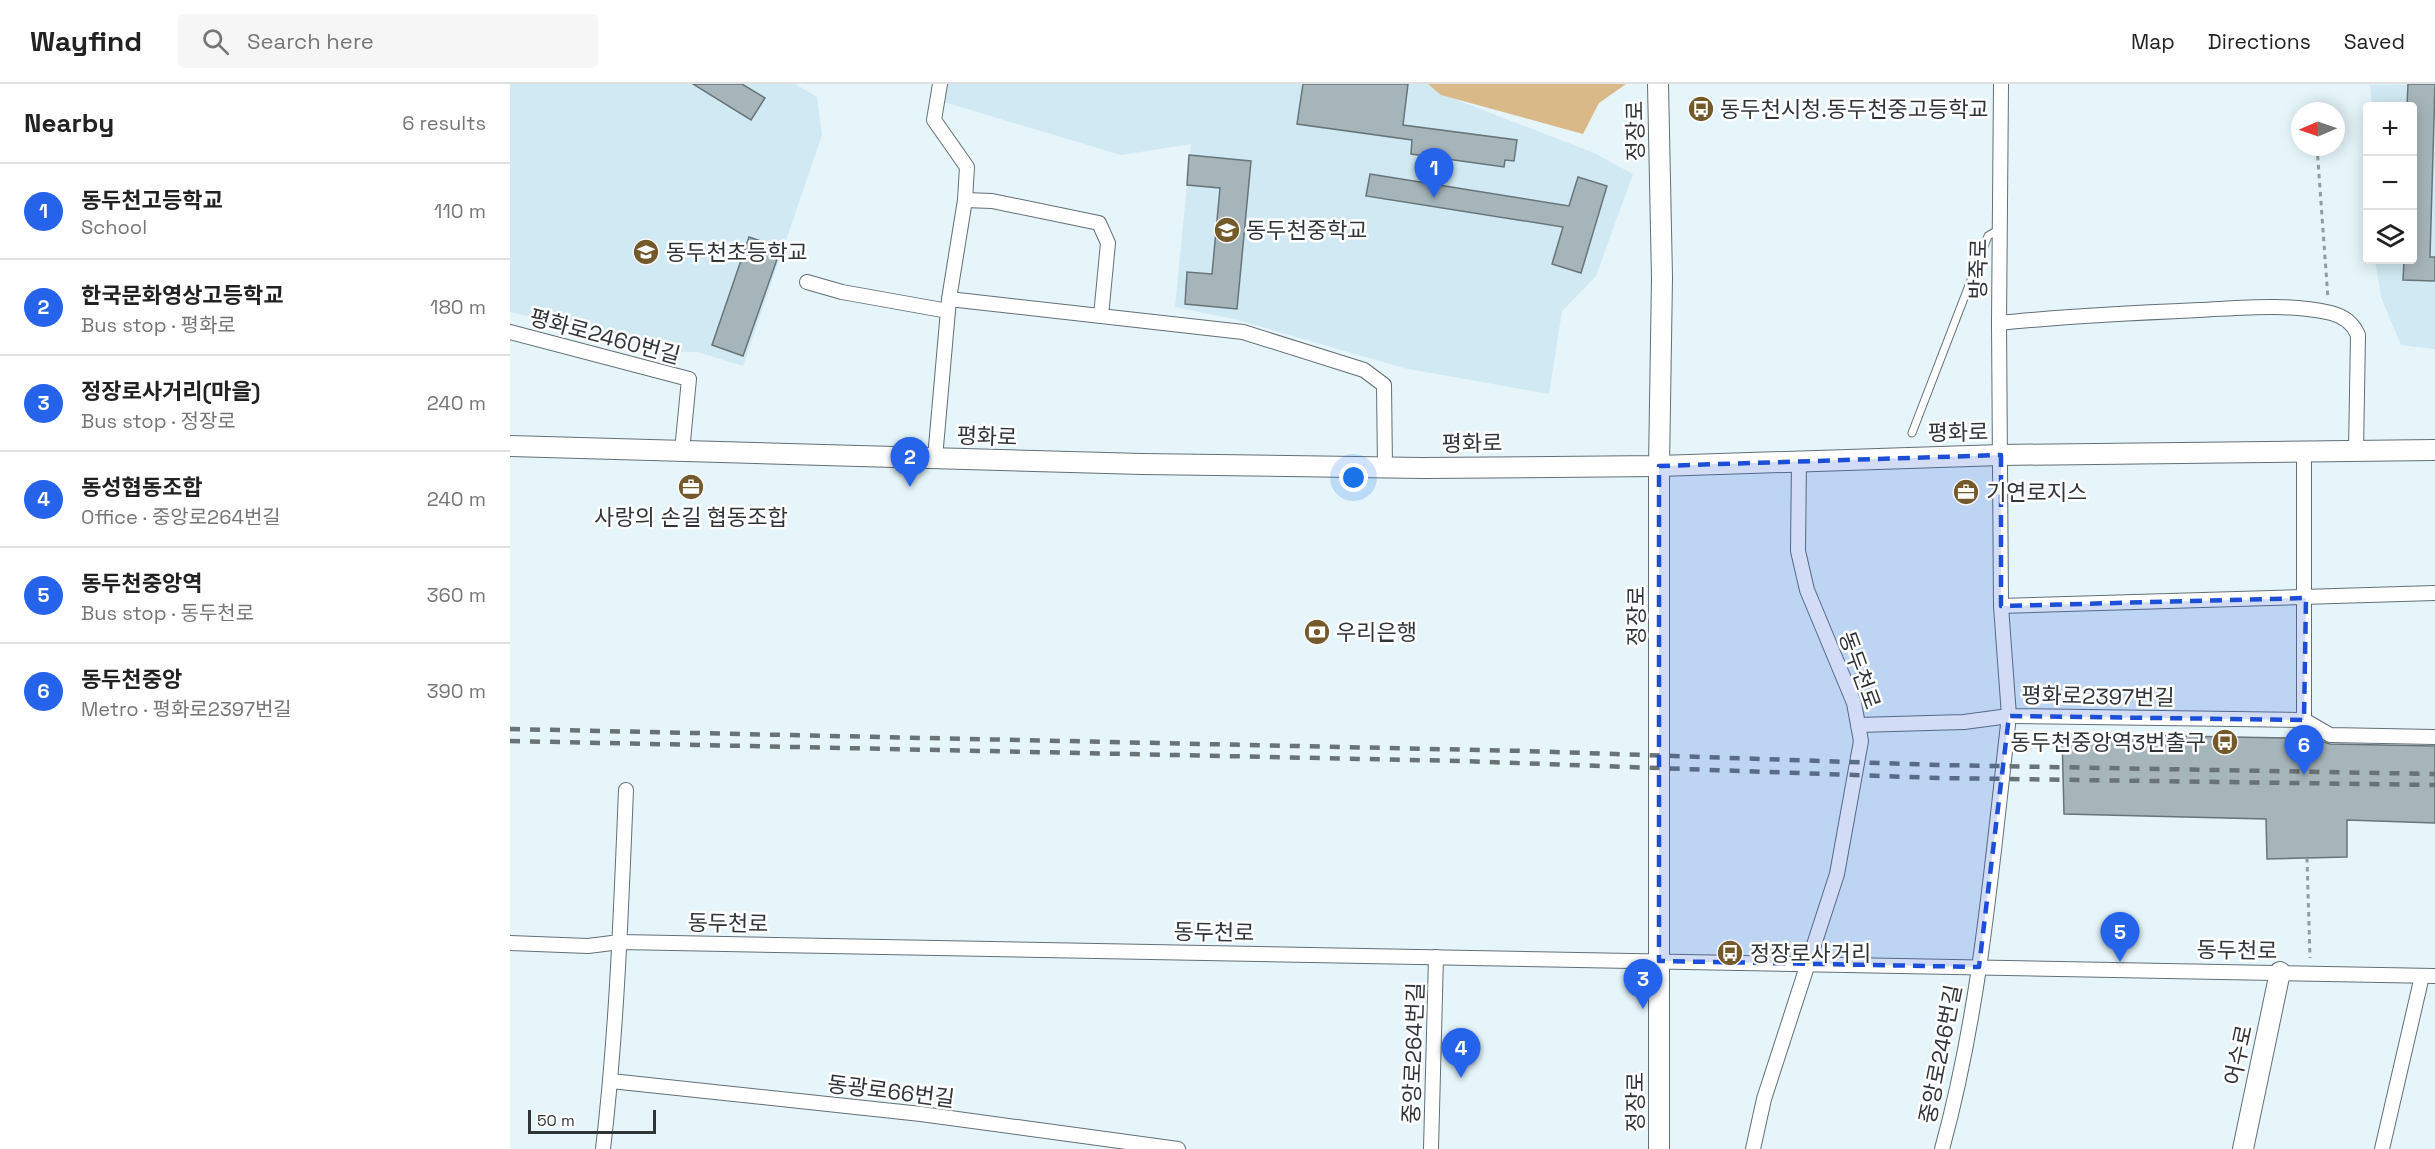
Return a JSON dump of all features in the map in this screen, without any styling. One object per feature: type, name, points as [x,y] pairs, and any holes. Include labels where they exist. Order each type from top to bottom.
[{"type":"main road","name":"정장로","points":[[1658,84],[1662,278],[1659,466],[1659,1149]]},
{"type":"main road","name":"평화로","points":[[510,446],[1385,468],[1659,466],[2001,455],[2435,450]]},
{"type":"main road","name":"어수로","points":[[2243,1149],[2280,972]]},
{"type":"street","points":[[935,458],[949,305],[965,200],[967,167],[934,120],[940,84]]},
{"type":"street","name":"방죽로","points":[[2001,84],[1999,323],[2001,455]]},
{"type":"street","points":[[965,200],[992,201],[1099,223],[1108,243],[1101,316]]},
{"type":"street","points":[[807,282],[842,292],[949,305],[1101,316],[1243,332],[1364,370],[1384,385],[1385,468]]},
{"type":"street","points":[[1999,323],[2080,315],[2249,307],[2330,313],[2354,325],[2358,335],[2356,452]]},
{"type":"street","name":"평화로2460번길","points":[[510,332],[689,379],[682,451]]},
{"type":"street","points":[[2301,738],[2304,720],[2306,598],[2304,453]]},
{"type":"street","name":"평화로2397번길","points":[[2001,455],[2001,606],[2009,716],[2304,720]]},
{"type":"street","name":"동두천로","points":[[1753,1149],[1764,1099],[1837,874],[1861,741],[1854,703],[1807,590],[1798,551],[1799,460]]},
{"type":"street","points":[[2001,606],[2435,593]]},
{"type":"street","points":[[1858,725],[1964,722],[2009,716],[1979,967]]},
{"type":"street","points":[[2304,720],[2330,735],[2435,737]]},
{"type":"street","points":[[603,1149],[611,1081],[620,942],[626,790]]},
{"type":"street","name":"동두천로","points":[[510,943],[588,946],[620,942],[1807,962],[2428,976],[2382,1149]]},
{"type":"street","name":"중앙로264번길","points":[[1431,1149],[1436,957]]},
{"type":"street","name":"중앙로246번길","points":[[1942,1149],[1960,1084],[1979,967]]},
{"type":"street","name":"동광로66번길","points":[[611,1081],[921,1114],[1172,1148]]},
{"type":"lane","points":[[1912,433],[1988,236],[2000,229]]},
{"type":"path","points":[[2318,156],[2330,313]]},
{"type":"path","points":[[2307,858],[2310,972]]},
{"type":"highlighted area","points":[[2001,455],[2001,606],[2306,598],[2304,720],[2009,716],[1979,967],[1659,961],[1659,466]]},
{"type":"shaded area","name":"동두천초등학교","points":[[510,84],[795,84],[817,97],[822,135],[743,366],[698,352],[680,352],[510,312]]},
{"type":"shaded area","points":[[934,84],[1435,84],[1447,96],[1594,153],[1633,174],[1596,276],[1562,311],[1549,394],[1404,368],[1234,319],[1175,307],[1191,144],[1121,155],[934,99]]},
{"type":"shaded area","points":[[1428,84],[1626,84],[1599,103],[1583,134],[1441,95]]},
{"type":"shaded area","points":[[2435,84],[2435,349],[2401,345],[2381,297],[2376,264],[2417,264],[2417,102],[2372,102],[2370,85]]},
{"type":"building","points":[[693,84],[742,84],[765,98],[751,120]]},
{"type":"building","points":[[1303,84],[1408,84],[1403,125],[1517,140],[1514,161],[1505,160],[1504,167],[1411,154],[1412,140],[1297,124]]},
{"type":"building","points":[[2408,84],[2435,84],[2430,257],[2435,257],[2435,281],[2403,280],[2404,264],[2417,264],[2417,102],[2407,102]]},
{"type":"building","points":[[1189,155],[1251,161],[1237,309],[1185,304],[1187,272],[1212,274],[1220,188],[1187,185]]},
{"type":"building","points":[[1370,174],[1569,206],[1578,177],[1607,186],[1581,273],[1552,264],[1563,227],[1366,196]]},
{"type":"building","points":[[749,237],[781,248],[743,356],[712,345]]},
{"type":"building","points":[[2062,734],[2292,738],[2295,745],[2300,747],[2308,744],[2310,738],[2330,744],[2435,746],[2435,823],[2347,820],[2347,857],[2267,859],[2266,819],[2064,814]]},
{"type":"railway","points":[[510,729],[1526,751],[1939,765],[2435,774]]},
{"type":"railway","points":[[510,741],[1460,761],[1938,778],[2435,785]]},
{"type":"place","name":"동두천시청.동두천중고등학교","points":[[1701,109]]},
{"type":"place","name":"동두천고등학교","points":[[1434,198]]},
{"type":"place","name":"동두천중학교","points":[[1227,230]]},
{"type":"place","name":"동두천초등학교","points":[[646,252]]},
{"type":"place","name":"사랑의 손길 협동조합","points":[[691,487]]},
{"type":"place","name":"한국문화영상고등학교","points":[[910,487]]},
{"type":"place","name":"기연로지스","points":[[1966,492]]},
{"type":"place","name":"우리은행","points":[[1317,632]]},
{"type":"place","name":"동두천중앙역3번출구","points":[[2225,742]]},
{"type":"place","name":"동두천중앙","points":[[2304,775]]},
{"type":"place","name":"정장로사거리","points":[[1730,953]]},
{"type":"place","name":"동두천중앙역","points":[[2120,962]]},
{"type":"place","name":"정장로사거리(마을)","points":[[1643,1009]]},
{"type":"place","name":"동성협동조합","points":[[1461,1078]]}]
